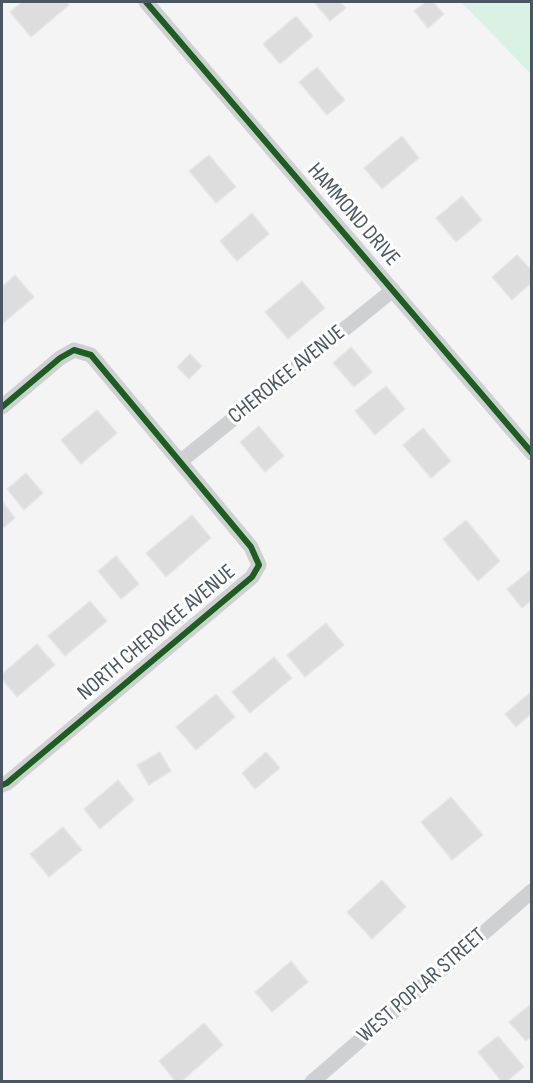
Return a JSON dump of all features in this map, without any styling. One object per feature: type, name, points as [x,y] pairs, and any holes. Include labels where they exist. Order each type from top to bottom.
[{"type":"street","name":"HAMMOND DRIVE","points":[[146,2],[531,453]]},
{"type":"street","name":"CHEROKEE AVENUE","points":[[181,461],[393,290]]},
{"type":"street","points":[[2,407],[60,358],[74,350],[91,355],[181,461]]},
{"type":"street","name":"NORTH CHEROKEE AVENUE","points":[[2,785],[8,783],[252,577],[259,564],[251,547],[181,461]]},
{"type":"street","name":"WEST POPLAR STREET","points":[[312,1082],[531,891]]},
{"type":"green space","points":[[461,2],[531,2],[531,74]]},
{"type":"building","points":[[22,2],[66,2],[69,5],[31,37],[10,12]]},
{"type":"building","points":[[314,2],[340,2],[346,8],[330,21]]},
{"type":"building","points":[[426,2],[433,2],[444,14],[428,28],[414,11]]},
{"type":"building","points":[[296,16],[313,36],[280,64],[263,44]]},
{"type":"building","points":[[317,67],[345,100],[327,115],[299,82]]},
{"type":"building","points":[[402,136],[419,158],[382,189],[364,168]]},
{"type":"building","points":[[209,155],[236,187],[216,203],[189,171]]},
{"type":"building","points":[[462,196],[482,220],[456,242],[436,218]]},
{"type":"building","points":[[252,213],[269,234],[237,261],[220,241]]},
{"type":"building","points":[[517,255],[532,271],[532,282],[512,300],[492,277]]},
{"type":"building","points":[[15,275],[34,297],[2,324],[2,287]]},
{"type":"building","points":[[302,281],[325,308],[288,339],[265,312]]},
{"type":"building","points":[[351,347],[372,372],[354,387],[333,363]]},
{"type":"building","points":[[190,354],[202,366],[189,379],[177,367]]},
{"type":"building","points":[[386,386],[405,409],[375,435],[355,411]]},
{"type":"building","points":[[97,410],[117,433],[81,464],[61,440]]},
{"type":"building","points":[[259,426],[284,456],[265,472],[240,442]]},
{"type":"building","points":[[423,428],[451,461],[431,478],[403,445]]},
{"type":"building","points":[[26,473],[43,493],[24,510],[7,489]]},
{"type":"building","points":[[2,501],[15,518],[2,529]]},
{"type":"building","points":[[192,515],[211,538],[166,577],[146,553]]},
{"type":"building","points":[[466,520],[500,561],[478,581],[443,539]]},
{"type":"building","points":[[116,556],[139,584],[121,599],[98,571]]},
{"type":"building","points":[[532,569],[532,600],[522,608],[507,589]]},
{"type":"building","points":[[90,601],[107,621],[65,656],[48,636]]},
{"type":"building","points":[[326,623],[344,645],[305,677],[287,655]]},
{"type":"building","points":[[37,644],[55,665],[17,697],[2,679],[2,674]]},
{"type":"building","points":[[274,657],[292,678],[250,713],[232,692]]},
{"type":"building","points":[[532,691],[532,713],[516,727],[505,714]]},
{"type":"building","points":[[216,694],[235,717],[196,750],[176,727]]},
{"type":"building","points":[[160,752],[171,771],[149,785],[137,765]]},
{"type":"building","points":[[266,752],[280,768],[255,789],[242,773]]},
{"type":"building","points":[[118,780],[134,800],[100,829],[84,809]]},
{"type":"building","points":[[451,797],[483,835],[452,860],[421,822]]},
{"type":"building","points":[[63,827],[82,850],[49,877],[30,854]]},
{"type":"building","points":[[382,880],[406,907],[372,939],[347,912]]},
{"type":"building","points":[[291,961],[308,982],[272,1012],[255,992]]},
{"type":"building","points":[[532,1003],[532,1036],[526,1041],[509,1022]]},
{"type":"building","points":[[204,1023],[223,1045],[181,1082],[176,1082],[159,1061]]},
{"type":"building","points":[[498,1036],[524,1067],[506,1082],[502,1082],[478,1052]]},
{"type":"cycle path","points":[[146,2],[532,453]]},
{"type":"cycle path","points":[[2,407],[60,358],[74,350],[91,355],[251,547],[259,565],[252,577],[2,785]]}]
